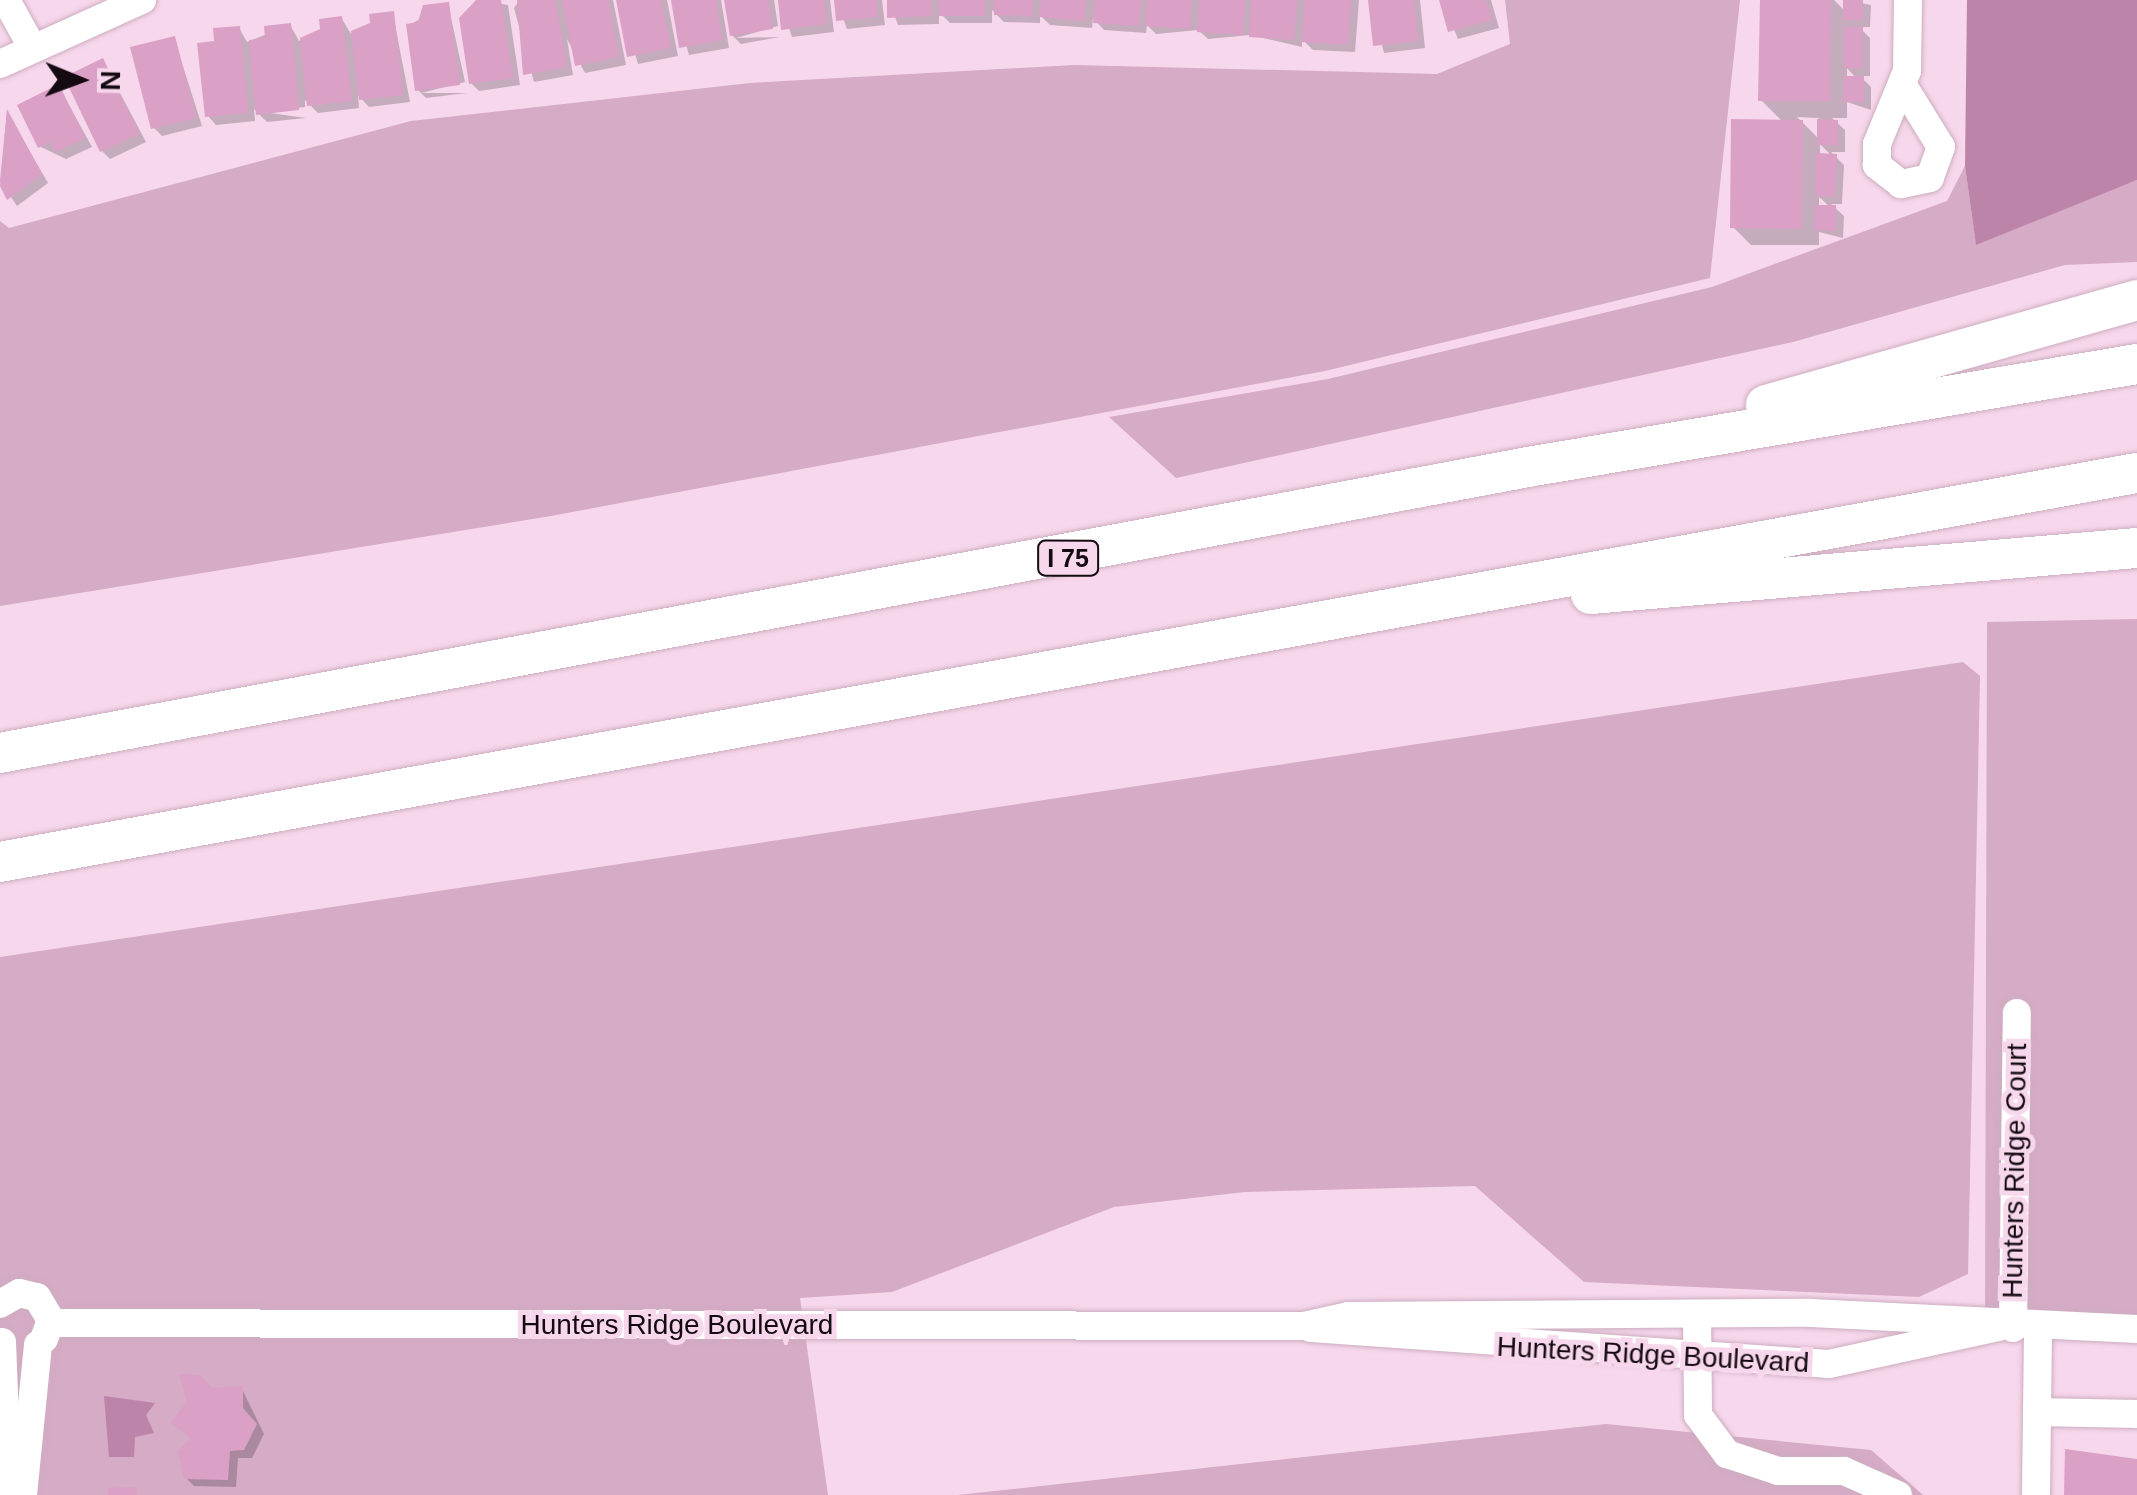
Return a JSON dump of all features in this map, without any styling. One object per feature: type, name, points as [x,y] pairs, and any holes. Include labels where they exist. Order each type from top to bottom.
[{"type":"highway","points":[[1528,467],[2137,300]]},
{"type":"highway","name":"I 75","points":[[0,753],[1528,467],[2137,364]]},
{"type":"highway","points":[[0,862],[2137,472]]},
{"type":"highway","points":[[1402,604],[2137,548]]},
{"type":"street","points":[[6,0],[32,46]]},
{"type":"street","points":[[0,64],[32,46],[142,0]]},
{"type":"street","points":[[1904,87],[1908,0]]},
{"type":"street","name":"Hunters Ridge Court","points":[[2018,1013],[2016,1328],[2036,1412],[2036,1495]]},
{"type":"street","points":[[0,1304],[28,1293],[44,1334],[23,1495]]},
{"type":"street","points":[[1697,1314],[1698,1416],[1727,1454],[1778,1471],[1844,1472],[1898,1495]]},
{"type":"street","name":"Hunters Ridge Boulevard","points":[[1,1340],[44,1334],[1304,1326],[1348,1316],[1958,1315],[2016,1328]]},
{"type":"street","name":"Hunters Ridge Boulevard","points":[[1304,1326],[1345,1337],[1697,1360],[1830,1364],[2016,1328],[2137,1329]]},
{"type":"street","points":[[1,1340],[8,1495]]},
{"type":"street","points":[[2036,1412],[2137,1414]]},
{"type":"shaded area","points":[[1505,0],[1740,0],[1710,278],[1325,371],[551,516],[0,606],[0,221],[9,228],[411,121],[750,83],[1074,65],[1437,74],[1510,44]]},
{"type":"shaded area","points":[[1967,0],[2137,0],[2137,180],[1976,245],[1965,166]]},
{"type":"shaded area","points":[[1965,166],[1976,244],[2137,180],[2137,262],[2065,265],[1793,342],[1176,478],[1109,417],[1328,379],[1712,287],[1947,201]]},
{"type":"shaded area","points":[[2137,619],[2137,1320],[1985,1320],[1987,622]]},
{"type":"shaded area","points":[[1963,662],[1980,676],[1968,1274],[1919,1297],[1584,1282],[1475,1186],[1245,1192],[1114,1207],[892,1292],[800,1298],[828,1495],[0,1495],[0,957]]},
{"type":"shaded area","points":[[104,1396],[155,1403],[146,1415],[154,1433],[135,1437],[134,1457],[109,1457]]},
{"type":"shaded area","points":[[1606,1424],[1871,1450],[1923,1495],[958,1495]]},
{"type":"building","points":[[476,0],[501,0],[513,78],[469,84],[459,18]]},
{"type":"building","points":[[517,0],[555,0],[567,67],[523,75]]},
{"type":"building","points":[[562,0],[608,0],[619,57],[575,66]]},
{"type":"building","points":[[616,0],[661,0],[671,48],[627,57]]},
{"type":"building","points":[[671,0],[716,0],[722,40],[679,48]]},
{"type":"building","points":[[724,0],[768,0],[773,29],[730,36]]},
{"type":"building","points":[[778,0],[824,0],[827,24],[781,30]]},
{"type":"building","points":[[834,0],[876,0],[878,17],[836,21]]},
{"type":"building","points":[[887,0],[931,0],[932,16],[887,18]]},
{"type":"building","points":[[939,0],[985,0],[985,16],[939,16]]},
{"type":"building","points":[[994,0],[1033,0],[1033,16],[994,15]]},
{"type":"building","points":[[1041,0],[1086,0],[1084,21],[1039,17]]},
{"type":"building","points":[[1095,0],[1141,0],[1139,26],[1093,23]]},
{"type":"building","points":[[1147,0],[1192,0],[1190,29],[1145,26]]},
{"type":"building","points":[[1199,0],[1245,0],[1243,35],[1197,32]]},
{"type":"building","points":[[1251,0],[1297,0],[1294,40],[1249,37]]},
{"type":"building","points":[[1305,0],[1351,0],[1348,45],[1302,42]]},
{"type":"building","points":[[1368,0],[1414,0],[1418,41],[1373,46]]},
{"type":"building","points":[[1439,0],[1486,0],[1492,20],[1448,32]]},
{"type":"building","points":[[1760,0],[1831,0],[1830,101],[1758,101]]},
{"type":"building","points":[[1843,0],[1863,0],[1863,20],[1843,20]]},
{"type":"building","points":[[449,2],[460,85],[415,91],[406,24],[418,22],[423,5]]},
{"type":"building","points":[[394,11],[403,95],[359,100],[351,31],[370,23],[369,14]]},
{"type":"building","points":[[342,16],[352,101],[307,106],[300,38],[320,29],[319,19]]},
{"type":"building","points":[[291,23],[299,110],[256,115],[249,40],[265,38],[264,26]]},
{"type":"building","points":[[240,26],[248,113],[205,117],[197,43],[214,41],[213,28]]},
{"type":"building","points":[[1844,27],[1863,27],[1862,69],[1844,68]]},
{"type":"building","points":[[175,36],[196,118],[151,129],[130,47]]},
{"type":"building","points":[[103,58],[139,134],[100,152],[64,77]]},
{"type":"building","points":[[1844,76],[1864,76],[1864,102],[1843,102]]},
{"type":"building","points":[[59,84],[85,138],[56,152],[51,142],[38,148],[17,105]]},
{"type":"building","points":[[7,109],[42,174],[7,200],[0,186]]},
{"type":"building","points":[[1731,119],[1803,120],[1802,229],[1730,228]]},
{"type":"building","points":[[1817,119],[1838,120],[1838,145],[1817,145]]},
{"type":"building","points":[[1816,153],[1837,154],[1835,197],[1815,196]]},
{"type":"building","points":[[1815,205],[1836,205],[1836,231],[1814,230]]},
{"type":"building","points":[[179,1374],[200,1375],[212,1388],[243,1386],[243,1408],[257,1424],[244,1450],[230,1451],[228,1480],[184,1479],[178,1451],[191,1438],[170,1423],[187,1402]]},
{"type":"building","points":[[2065,1449],[2137,1459],[2137,1495],[2064,1495]]},
{"type":"building","points":[[136,1487],[137,1495],[108,1495],[108,1488]]}]
